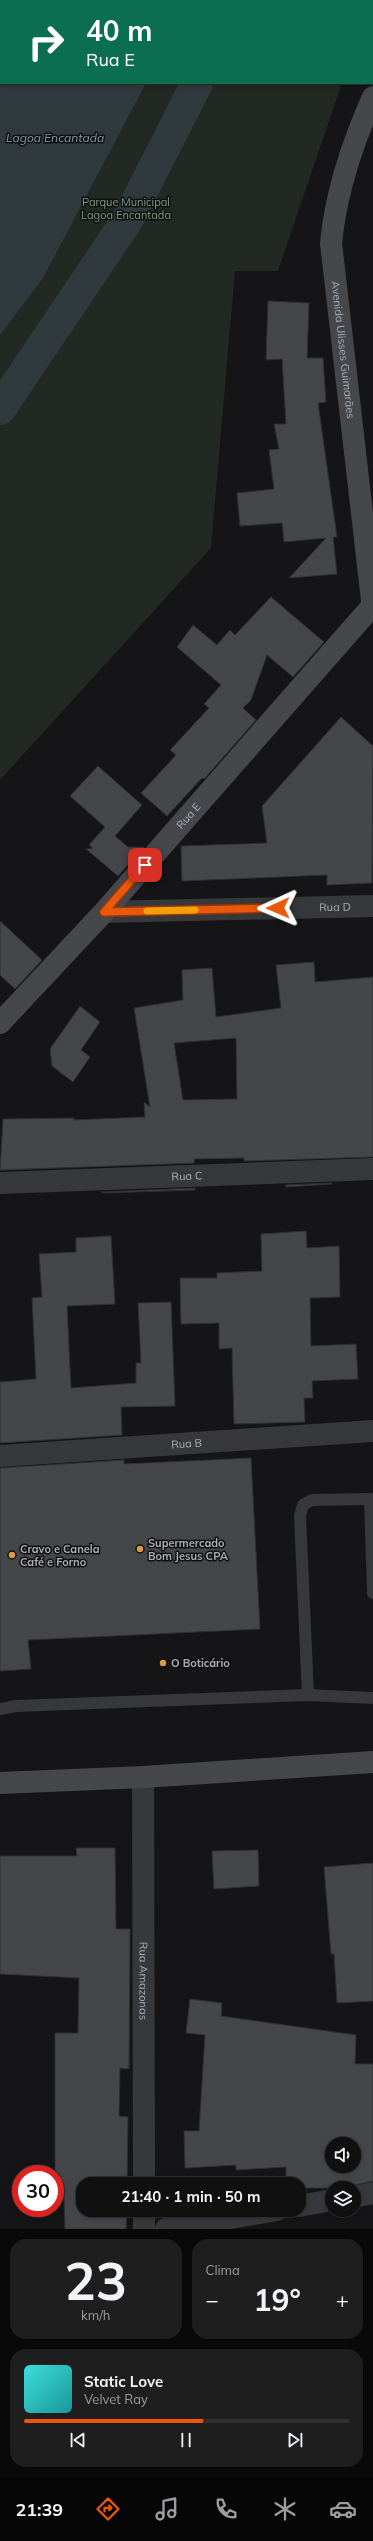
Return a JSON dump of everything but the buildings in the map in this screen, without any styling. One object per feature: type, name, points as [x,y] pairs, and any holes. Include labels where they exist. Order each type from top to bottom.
[{"type":"main road","name":"Avenida Ulisses Guimarães","points":[[373,97],[354,141],[340,185],[331,243],[373,609]]},
{"type":"main road","name":"Rua E","points":[[0,1023],[104,912],[372,605]]},
{"type":"main road","points":[[0,1783],[143,1777],[373,1762]]},
{"type":"street","name":"Rua D","points":[[104,912],[373,906]]},
{"type":"street","name":"Rua C","points":[[0,1183],[373,1169]]},
{"type":"street","name":"Rua B","points":[[0,1456],[373,1431]]},
{"type":"street","name":"Rua Amazonas","points":[[143,1777],[144,2177]]},
{"type":"street","points":[[361,2196],[373,2193]]},
{"type":"street","points":[[306,2205],[325,2201]]},
{"type":"street","points":[[144,2217],[144,2229]]},
{"type":"street","points":[[166,2229],[236,2217]]},
{"type":"lane","points":[[308,1695],[300,1516],[303,1505],[312,1500],[372,1499],[373,1593]]},
{"type":"lane","points":[[0,1709],[16,1706],[308,1695],[373,1698]]},
{"type":"green space","name":"Parque Municipal Lagoa Encantada","points":[[0,84],[342,84],[278,271],[235,271],[211,548],[0,780]]},
{"type":"water","name":"Lagoa Encantada","points":[[0,84],[145,84],[43,278],[0,335]]},
{"type":"waterway","points":[[0,409],[128,219],[196,84]]},
{"type":"slow traffic","points":[[147,911],[195,910]]},
{"type":"place","name":"Supermercado Bom Jesus CPA","points":[[140,1549]]},
{"type":"place","name":"Cravo e Canela Café e Forno","points":[[12,1555]]},
{"type":"place","name":"O Boticário","points":[[163,1663]]},
{"type":"route","points":[[145,865],[104,912],[278,908]]}]
